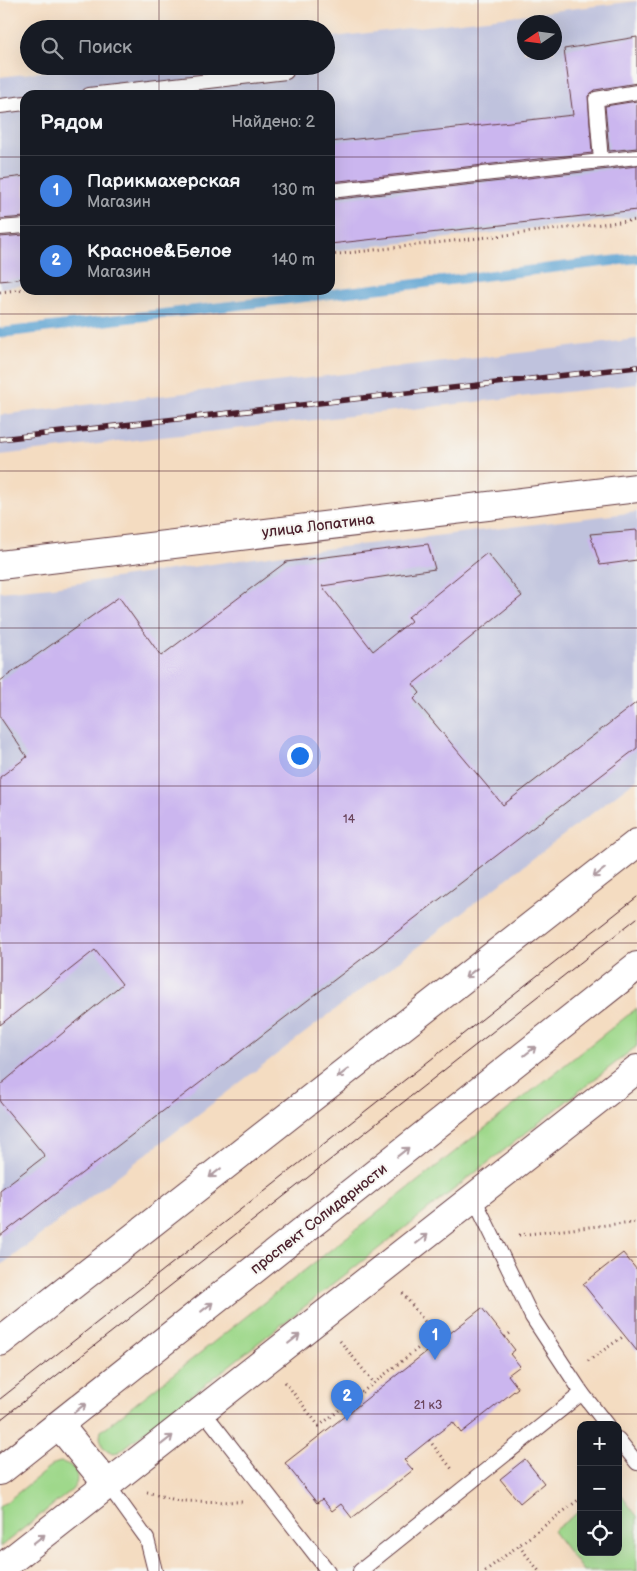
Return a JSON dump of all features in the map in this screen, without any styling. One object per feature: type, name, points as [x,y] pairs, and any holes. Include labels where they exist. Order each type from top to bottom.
[{"type":"main road","name":"улица Лопатина","points":[[0,565],[637,488]]},
{"type":"main road","points":[[0,1342],[637,842]]},
{"type":"main road","name":"проспект Солидарности","points":[[0,1471],[637,966]]},
{"type":"main road","points":[[0,1569],[637,1069]]},
{"type":"main road","points":[[59,1425],[108,1485]]},
{"type":"lane","points":[[132,90],[260,75]]},
{"type":"lane","points":[[601,161],[596,99],[637,92]]},
{"type":"lane","points":[[0,106],[20,104]]},
{"type":"lane","points":[[335,190],[637,157]]},
{"type":"lane","points":[[0,228],[20,226]]},
{"type":"lane","points":[[474,1198],[532,1317],[582,1394],[604,1421]]},
{"type":"lane","points":[[360,1571],[582,1394]]},
{"type":"lane","points":[[203,1411],[328,1571]]},
{"type":"lane","points":[[622,1444],[637,1463]]},
{"type":"lane","points":[[108,1485],[147,1539],[155,1571]]},
{"type":"path","points":[[335,254],[637,220]]},
{"type":"path","points":[[0,292],[20,290]]},
{"type":"path","points":[[494,1238],[637,1223]]},
{"type":"path","points":[[284,1381],[319,1426],[374,1383],[435,1335],[400,1290]]},
{"type":"path","points":[[570,1375],[624,1336]]},
{"type":"path","points":[[339,1339],[374,1383]]},
{"type":"path","points":[[429,1440],[466,1487]]},
{"type":"path","points":[[144,1491],[179,1501],[274,1503]]},
{"type":"path","points":[[485,1571],[577,1501]]},
{"type":"path","points":[[518,1546],[539,1571]]},
{"type":"shaded area","points":[[637,1],[637,217],[335,250],[335,90],[20,90],[20,286],[0,288],[0,77],[20,75],[335,75],[335,37],[517,15],[517,60],[562,60],[562,15],[519,15]]},
{"type":"shaded area","points":[[637,339],[637,384],[0,455],[0,415]]},
{"type":"shaded area","points":[[637,512],[637,779],[0,1266],[0,592],[52,587],[283,554]]},
{"type":"green space","points":[[637,1008],[637,1046],[119,1452],[113,1453],[103,1448],[100,1437],[101,1431]]},
{"type":"green space","points":[[66,1463],[76,1472],[77,1481],[72,1490],[0,1547],[0,1507],[54,1464]]},
{"type":"green space","points":[[622,1496],[637,1516],[637,1571],[583,1571],[553,1531],[577,1513],[577,1556],[622,1556]]},
{"type":"building","points":[[637,37],[637,83],[595,90],[588,96],[592,153],[335,181],[335,141],[573,115],[564,49]]},
{"type":"building","points":[[637,101],[637,148],[609,151],[605,106]]},
{"type":"building","points":[[637,166],[637,210],[335,243],[335,199]]},
{"type":"building","points":[[20,177],[20,217],[0,219],[0,179]]},
{"type":"building","points":[[20,235],[20,279],[0,281],[0,237]]},
{"type":"building","points":[[637,530],[637,560],[600,565],[590,534]]},
{"type":"building","points":[[428,544],[435,569],[322,586],[373,651],[411,621],[408,617],[487,553],[522,596],[413,684],[420,693],[414,699],[503,805],[637,702],[637,748],[0,1236],[0,1190],[45,1156],[0,1102],[0,1085],[122,984],[95,950],[0,1025],[0,777],[27,757],[0,717],[0,681],[119,597],[161,656],[286,562]]},
{"type":"building","points":[[623,1253],[637,1270],[637,1351],[583,1284]]},
{"type":"building","points":[[482,1308],[515,1350],[510,1354],[520,1366],[508,1375],[518,1388],[461,1433],[453,1422],[429,1440],[404,1460],[413,1470],[352,1518],[341,1504],[332,1511],[322,1499],[317,1503],[285,1463]]},
{"type":"building","points":[[525,1459],[544,1483],[520,1503],[500,1479]]},
{"type":"waterway","points":[[335,294],[637,258]]},
{"type":"waterway","points":[[0,333],[323,295]]},
{"type":"tram line","points":[[0,1399],[637,897]]},
{"type":"tram line","points":[[0,1420],[637,918]]},
{"type":"railway","points":[[0,439],[637,367]]},
{"type":"place","name":"Парикмахерская","points":[[435,1360]]},
{"type":"place","name":"Красное&Белое","points":[[347,1421]]}]
